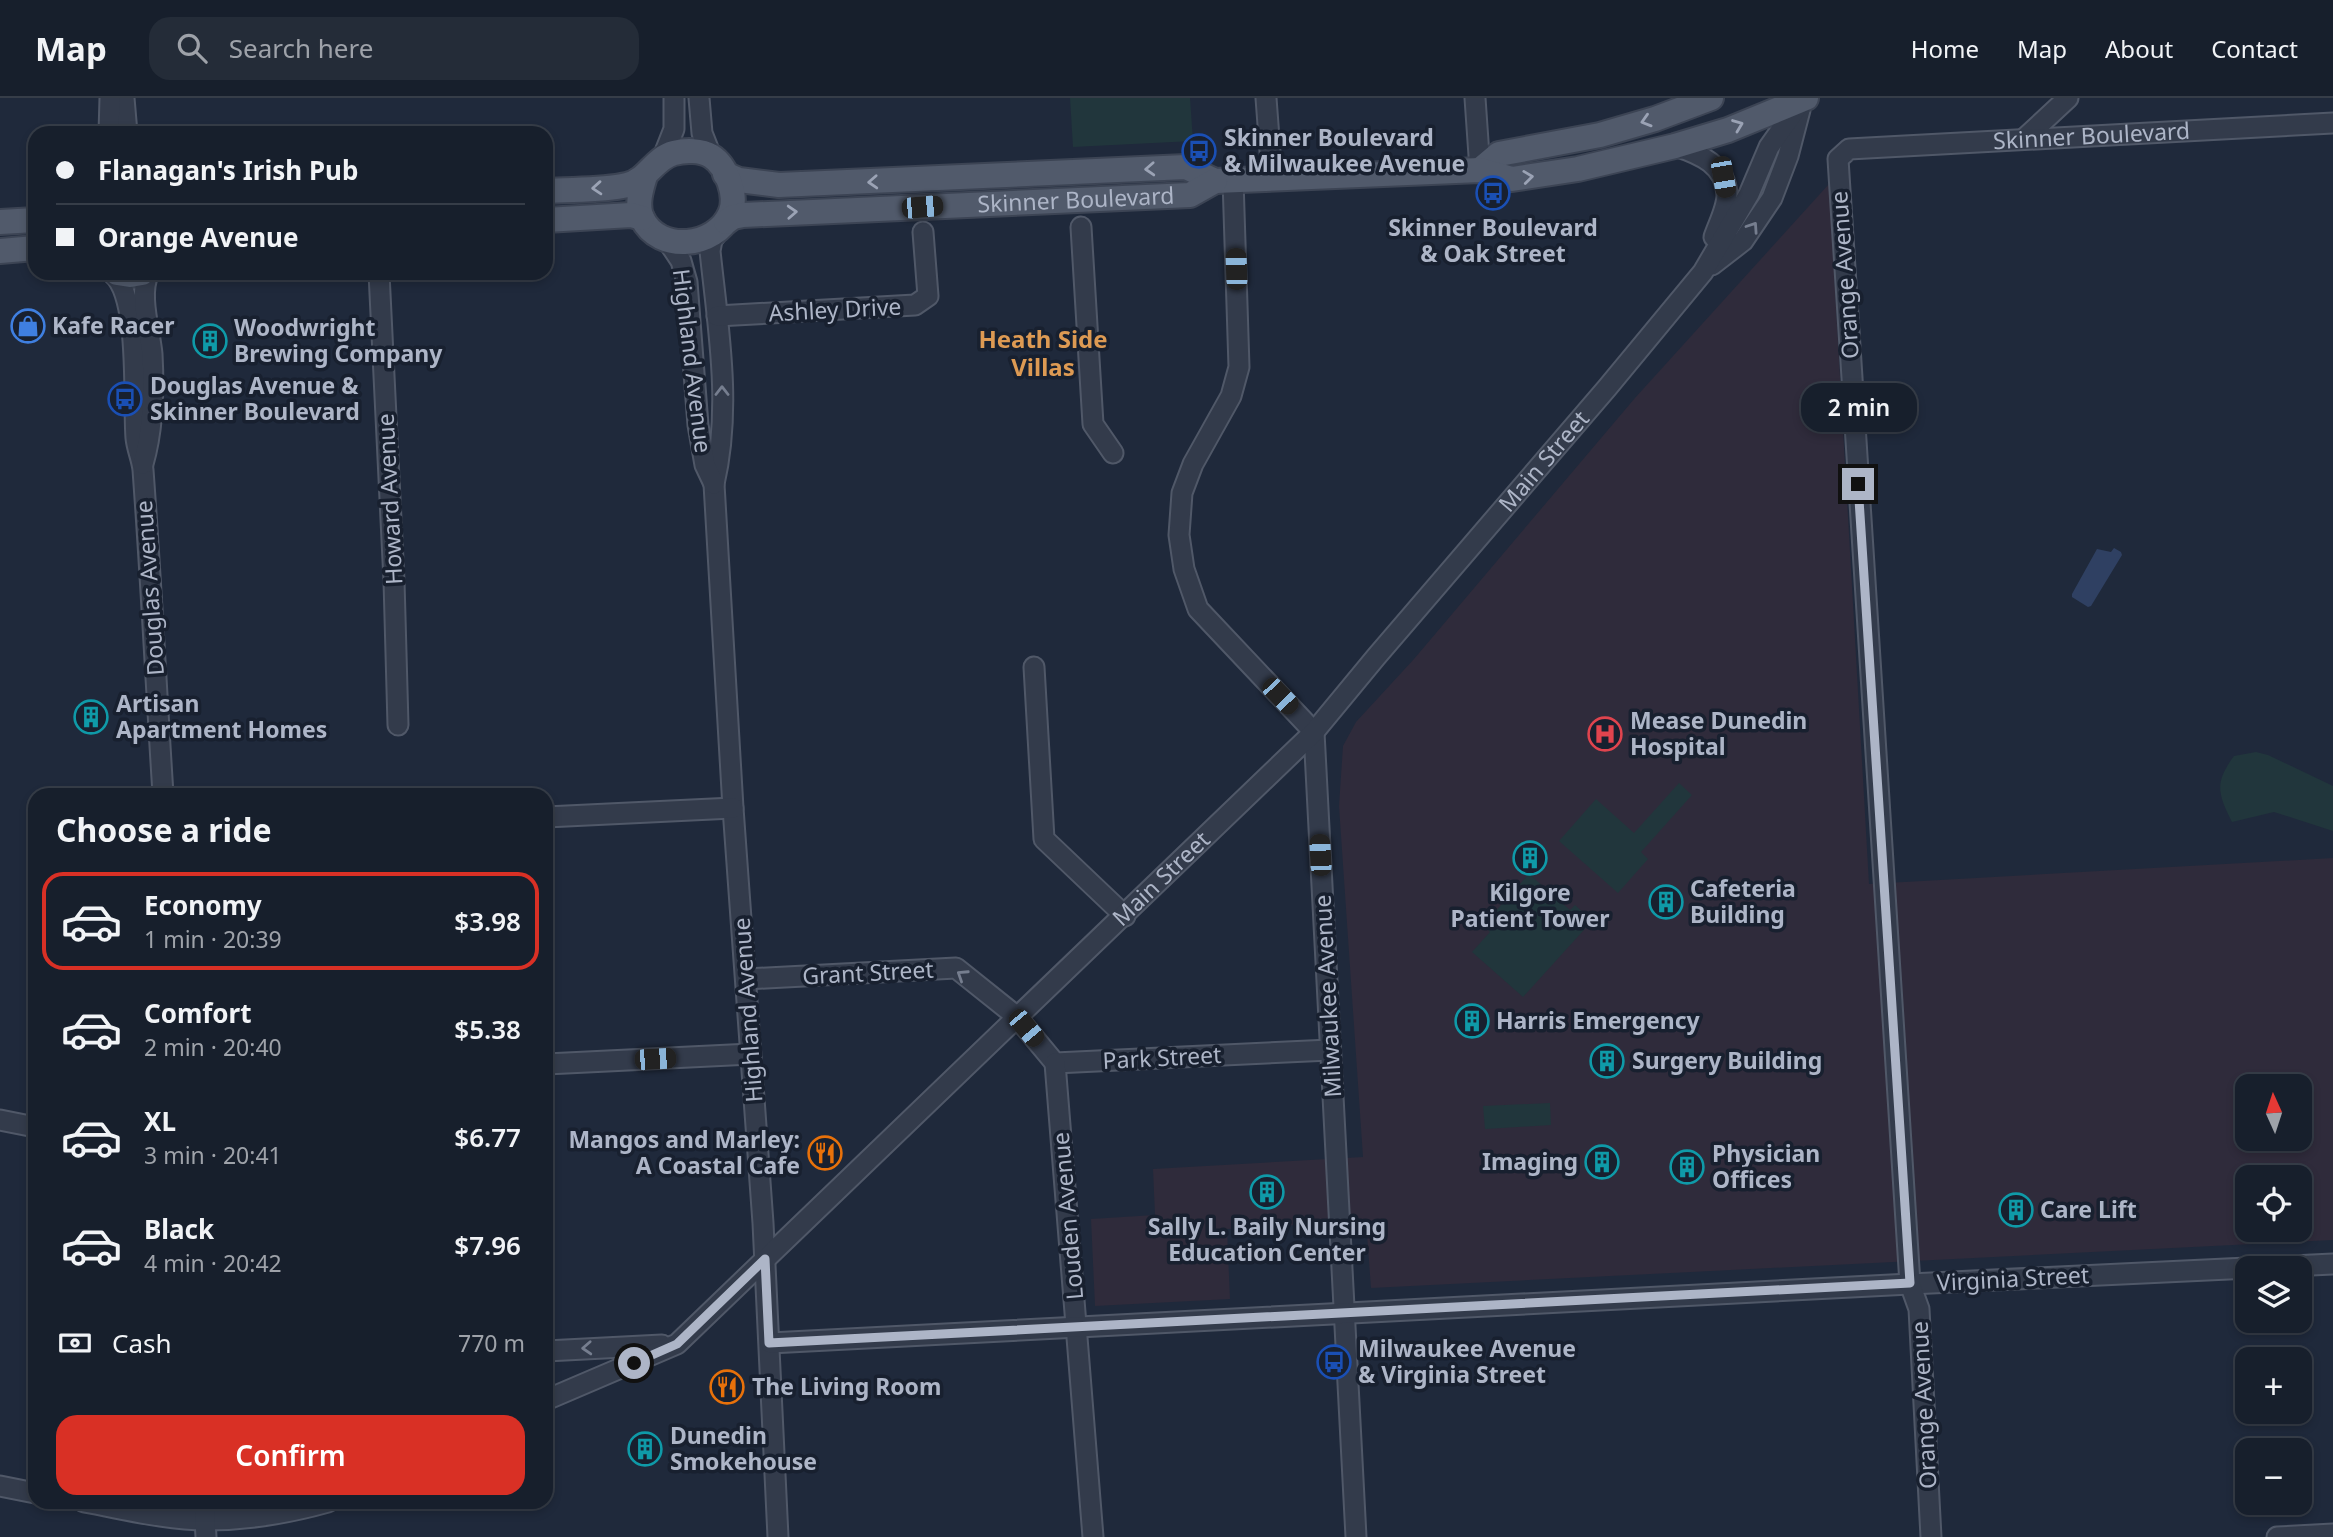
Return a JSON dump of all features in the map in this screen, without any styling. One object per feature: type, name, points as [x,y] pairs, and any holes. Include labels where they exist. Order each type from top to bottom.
[{"type":"main road","name":"Skinner Boulevard","points":[[1480,170],[1499,154],[1600,135],[1655,119],[1710,98]]},
{"type":"main road","name":"Skinner Boulevard","points":[[663,157],[686,151],[718,165],[738,180],[757,184],[804,185],[1186,167],[1224,180],[1480,170],[1512,179],[1578,169],[1675,146],[1736,127],[1804,98]]},
{"type":"main road","points":[[553,191],[624,186],[637,182],[663,157]]},
{"type":"main road","points":[[718,165],[733,203],[732,212],[722,227]]},
{"type":"main road","points":[[642,219],[640,196],[645,176]]},
{"type":"main road","name":"Skinner Boulevard","points":[[667,240],[698,240],[722,227],[733,217],[743,215],[1190,195],[1224,180]]},
{"type":"main road","points":[[553,220],[631,215],[642,219],[656,234],[667,240]]},
{"type":"main road","points":[[0,222],[28,220]]},
{"type":"main road","points":[[0,251],[28,249]]},
{"type":"street","points":[[109,126],[110,98]]},
{"type":"street","points":[[124,98],[126,126]]},
{"type":"street","points":[[663,157],[674,129],[674,98]]},
{"type":"street","points":[[699,98],[702,133],[718,165]]},
{"type":"street","points":[[1266,98],[1272,178]]},
{"type":"street","points":[[1475,98],[1480,170]]},
{"type":"street","name":"Main Street","points":[[553,1397],[677,1344],[1314,732],[1608,388],[1703,272],[1749,194],[1769,147],[1804,98]]},
{"type":"street","points":[[2025,138],[2068,98]]},
{"type":"street","name":"Skinner Boulevard","points":[[1849,149],[2333,122]]},
{"type":"street","points":[[1675,146],[1697,153],[1714,164],[1723,177],[1727,197],[1703,272]]},
{"type":"street","name":"Orange Avenue","points":[[1849,149],[1838,159],[1910,1283],[1919,1308],[1931,1537]]},
{"type":"street","points":[[1224,180],[1239,367],[1231,396],[1193,464],[1182,493],[1179,535],[1184,569],[1198,609],[1314,732]]},
{"type":"street","name":"Highland Avenue","points":[[722,227],[712,240],[710,251],[722,364],[719,464],[715,484],[733,808],[765,1259],[778,1537]]},
{"type":"street","points":[[1082,227],[1093,424],[1113,453]]},
{"type":"street","name":"Ashley Drive","points":[[717,316],[915,305],[928,296],[923,232]]},
{"type":"street","name":"Highland Avenue","points":[[667,240],[681,261],[687,282],[698,425],[705,465],[715,484]]},
{"type":"street","name":"Douglas Avenue","points":[[118,280],[129,312],[136,388],[136,440],[142,465],[163,788]]},
{"type":"street","name":"Douglas Avenue","points":[[142,465],[149,441],[151,418],[152,356],[144,293],[146,280]]},
{"type":"street","name":"Howard Avenue","points":[[379,280],[398,725]]},
{"type":"street","points":[[1034,667],[1044,839],[1125,916]]},
{"type":"street","name":"Milwaukee Avenue","points":[[1314,732],[1356,1537]]},
{"type":"street","points":[[553,817],[733,808]]},
{"type":"street","name":"Grant Street","points":[[746,979],[956,968],[1016,1016]]},
{"type":"street","points":[[1016,1016],[1055,1063]]},
{"type":"street","name":"Park Street","points":[[1055,1063],[1331,1050]]},
{"type":"street","points":[[553,1064],[751,1054]]},
{"type":"street","name":"Louden Avenue","points":[[1055,1063],[1093,1537]]},
{"type":"street","points":[[0,1120],[28,1126]]},
{"type":"street","name":"Virginia Street","points":[[769,1343],[1910,1283],[2333,1264]]},
{"type":"street","points":[[553,1351],[677,1344]]},
{"type":"street","points":[[0,1486],[28,1492]]},
{"type":"street","points":[[124,1509],[205,1520],[267,1516],[298,1509]]},
{"type":"street","points":[[2277,1537],[2333,1534]]},
{"type":"shaded area","name":"Mease Dunedin Hospital","points":[[1829,184],[1869,884],[2333,858],[2333,1240],[2312,1241],[2312,1165],[2235,1165],[2235,1242],[2293,1242],[1371,1288],[1366,1221],[1227,1229],[1230,1299],[1095,1306],[1091,1219],[1155,1215],[1153,1169],[1363,1157],[1339,806],[1343,746],[1356,722],[1414,659],[1635,398]]},
{"type":"green space","points":[[1070,98],[1190,98],[1193,141],[1073,147]]},
{"type":"green space","points":[[2256,752],[2268,755],[2333,786],[2333,831],[2274,812],[2232,822],[2221,796],[2223,774],[2234,756]]},
{"type":"green space","points":[[1679,783],[1692,795],[1641,852],[1648,859],[1618,893],[1559,841],[1596,799],[1634,833]]},
{"type":"green space","points":[[1529,874],[1570,910],[1575,905],[1592,921],[1523,997],[1472,952],[1490,932],[1483,925]]},
{"type":"green space","points":[[1550,1103],[1551,1125],[1485,1129],[1483,1106]]},
{"type":"green space","points":[[204,1509],[280,1509],[205,1520]]},
{"type":"water","points":[[2114,548],[2122,555],[2091,606],[2088,607],[2072,597],[2097,549],[2111,552]]},
{"type":"place","name":"Skinner Boulevard & Milwaukee Avenue","points":[[1199,151]]},
{"type":"place","name":"Skinner Boulevard & Oak Street","points":[[1493,193]]},
{"type":"place","name":"Kafe Racer","points":[[28,326]]},
{"type":"place","name":"Woodwright Brewing Company","points":[[210,341]]},
{"type":"place","name":"Douglas Avenue & Skinner Boulevard","points":[[125,399]]},
{"type":"place","name":"Artisan Apartment Homes","points":[[91,717]]},
{"type":"place","name":"Mease Dunedin Hospital","points":[[1605,734]]},
{"type":"place","name":"Kilgore Patient Tower","points":[[1530,858]]},
{"type":"place","name":"Cafeteria Building","points":[[1666,902]]},
{"type":"place","name":"Harris Emergency","points":[[1472,1021]]},
{"type":"place","name":"Surgery Building","points":[[1607,1061]]},
{"type":"place","name":"Mangos and Marley: A Coastal Cafe","points":[[825,1153]]},
{"type":"place","name":"Imaging","points":[[1602,1162]]},
{"type":"place","name":"Physician Offices","points":[[1687,1167]]},
{"type":"place","name":"Sally L. Baily Nursing Education Center","points":[[1267,1192]]},
{"type":"place","name":"Care Lift","points":[[2016,1210]]},
{"type":"place","name":"Milwaukee Avenue & Virginia Street","points":[[1334,1362]]},
{"type":"place","name":"The Living Room","points":[[727,1387]]},
{"type":"place","name":"Dunedin Smokehouse","points":[[645,1449]]},
{"type":"district","name":"Heath Side Villas","points":[[1043,354]]},
{"type":"route","points":[[634,1363],[677,1344],[765,1259],[769,1343],[1910,1283],[1858,484]]}]
